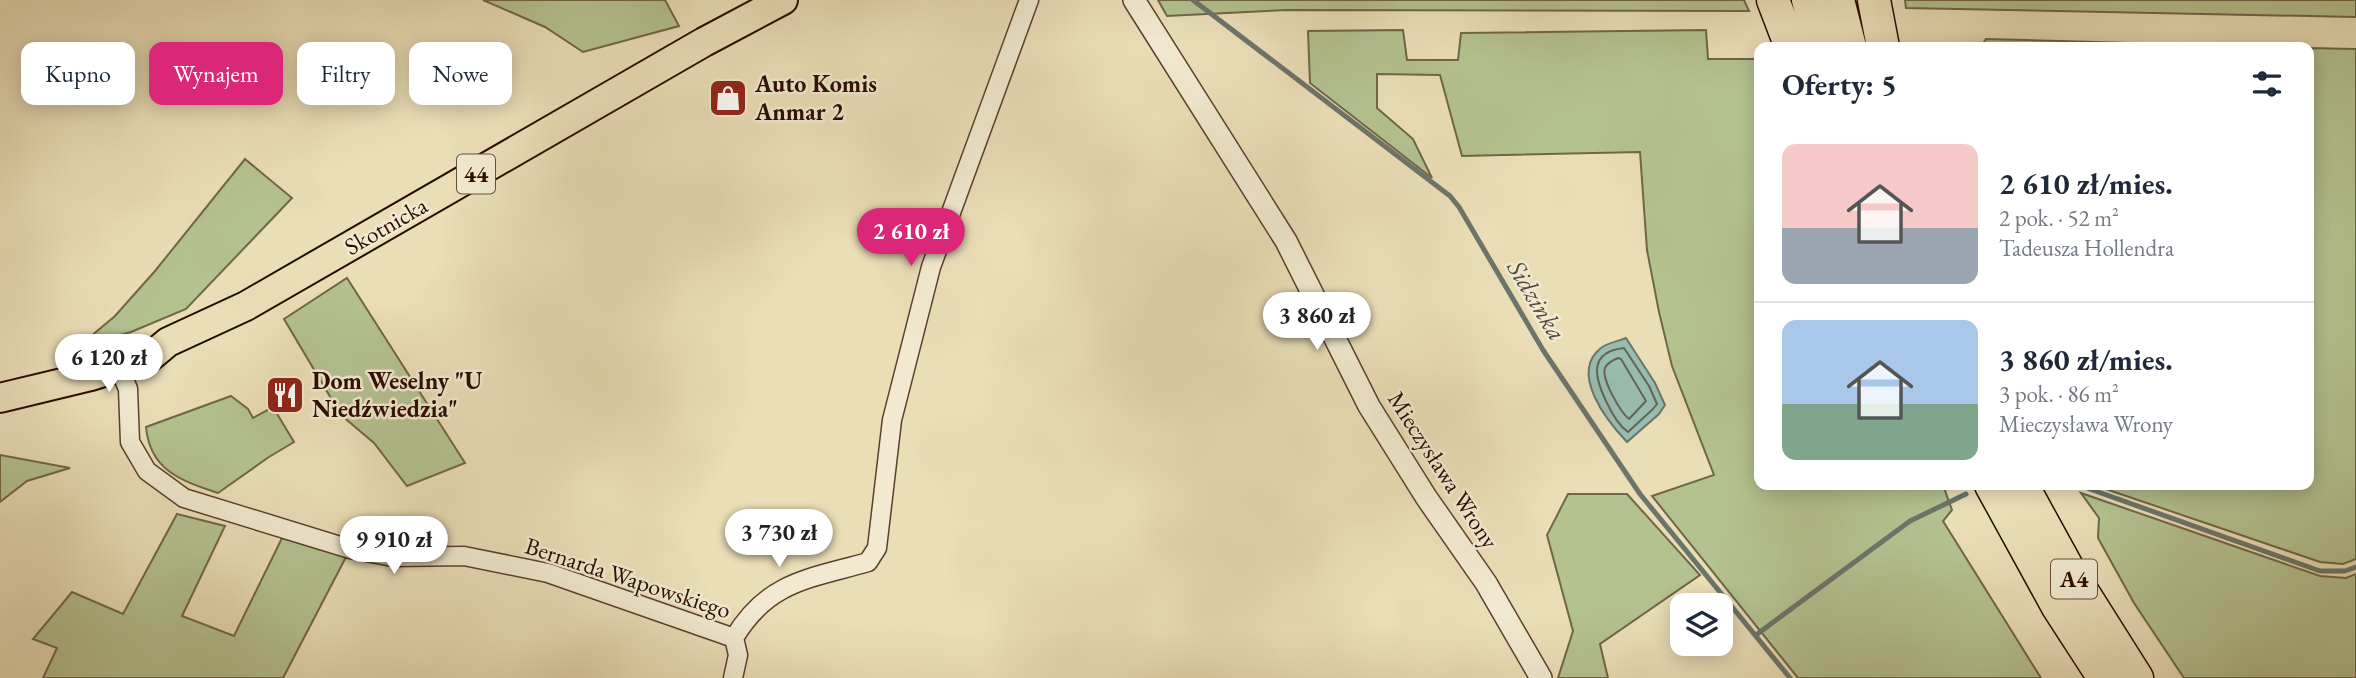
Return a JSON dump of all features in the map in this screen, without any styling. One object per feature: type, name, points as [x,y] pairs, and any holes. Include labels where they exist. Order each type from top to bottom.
[{"type":"highway","points":[[1773,0],[1789,42]]},
{"type":"highway","points":[[1808,0],[1820,42]]},
{"type":"highway","points":[[1838,0],[1849,42]]},
{"type":"highway","points":[[1874,0],[1882,42]]},
{"type":"highway","name":"A4","points":[[1994,490],[2058,607],[2104,678]]},
{"type":"highway","name":"A4","points":[[2025,490],[2067,567],[2137,678]]},
{"type":"main road","name":"Skotnicka","points":[[8,388],[116,361],[141,344],[168,342],[246,306],[704,42],[783,0]]},
{"type":"street","points":[[734,638],[746,619],[773,593],[799,581],[868,562],[877,548],[892,420],[931,267],[1029,0]]},
{"type":"street","name":"Mieczysława Wrony","points":[[1134,0],[1286,240],[1372,411],[1486,583],[1541,678]]},
{"type":"street","name":"Bernarda Wapowskiego","points":[[116,361],[128,390],[130,442],[147,471],[184,498],[350,549],[393,557],[464,556],[548,573],[734,638],[738,655],[733,678]]},
{"type":"green space","points":[[483,0],[665,0],[679,26],[583,52],[545,27]]},
{"type":"green space","points":[[1158,0],[1744,0],[1749,11],[1287,10],[1167,16]]},
{"type":"green space","points":[[1905,0],[2356,0],[2356,17],[1906,8]]},
{"type":"green space","points":[[1403,30],[1407,60],[1458,60],[1461,33],[1706,30],[1708,59],[1754,59],[1754,490],[1945,490],[1952,510],[1943,521],[2041,678],[1798,678],[1733,597],[1733,593],[1730,593],[1652,496],[1714,475],[1672,366],[1659,312],[1647,250],[1640,152],[1462,156],[1440,75],[1377,74],[1377,108],[1413,139],[1432,178],[1310,83],[1308,31]]},
{"type":"green space","points":[[1986,39],[2094,42],[1984,42]]},
{"type":"green space","points":[[2314,48],[2356,49],[2356,559],[2343,564],[2320,562],[2109,490],[2314,490]]},
{"type":"green space","points":[[245,159],[292,198],[186,309],[131,332],[78,347],[115,316],[155,271]]},
{"type":"green space","points":[[347,278],[465,463],[407,486],[374,443],[341,415],[284,319]]},
{"type":"green space","points":[[231,396],[248,409],[253,418],[273,407],[294,442],[218,493],[180,478],[161,464],[149,442],[146,427]]},
{"type":"green space","points":[[0,455],[70,468],[27,481],[0,502]]},
{"type":"green space","points":[[2081,493],[2320,576],[2346,578],[2356,574],[2356,678],[2184,678],[2134,603],[2098,538],[2099,518]]},
{"type":"green space","points":[[1568,494],[1627,494],[1700,575],[1670,593],[1670,596],[1600,644],[1608,678],[1558,678],[1573,631],[1547,535]]},
{"type":"green space","points":[[177,514],[225,526],[182,616],[234,636],[282,538],[346,557],[283,678],[43,678],[57,648],[33,639],[72,592],[123,614]]},
{"type":"water","points":[[1626,338],[1655,383],[1665,405],[1659,414],[1627,442],[1602,410],[1590,383],[1589,370],[1592,358],[1601,348]]},
{"type":"waterway","name":"Sidzinka","points":[[1193,0],[1450,196],[1543,350],[1640,494],[1790,678]]},
{"type":"waterway","points":[[2093,490],[2320,571],[2345,571],[2356,567]]},
{"type":"waterway","points":[[1756,635],[1910,521],[1966,494]]},
{"type":"place","name":"Auto Komis Anmar 2","points":[[728,98]]},
{"type":"place","name":"Dom Weselny \"U Niedźwiedzia\"","points":[[285,395]]}]
